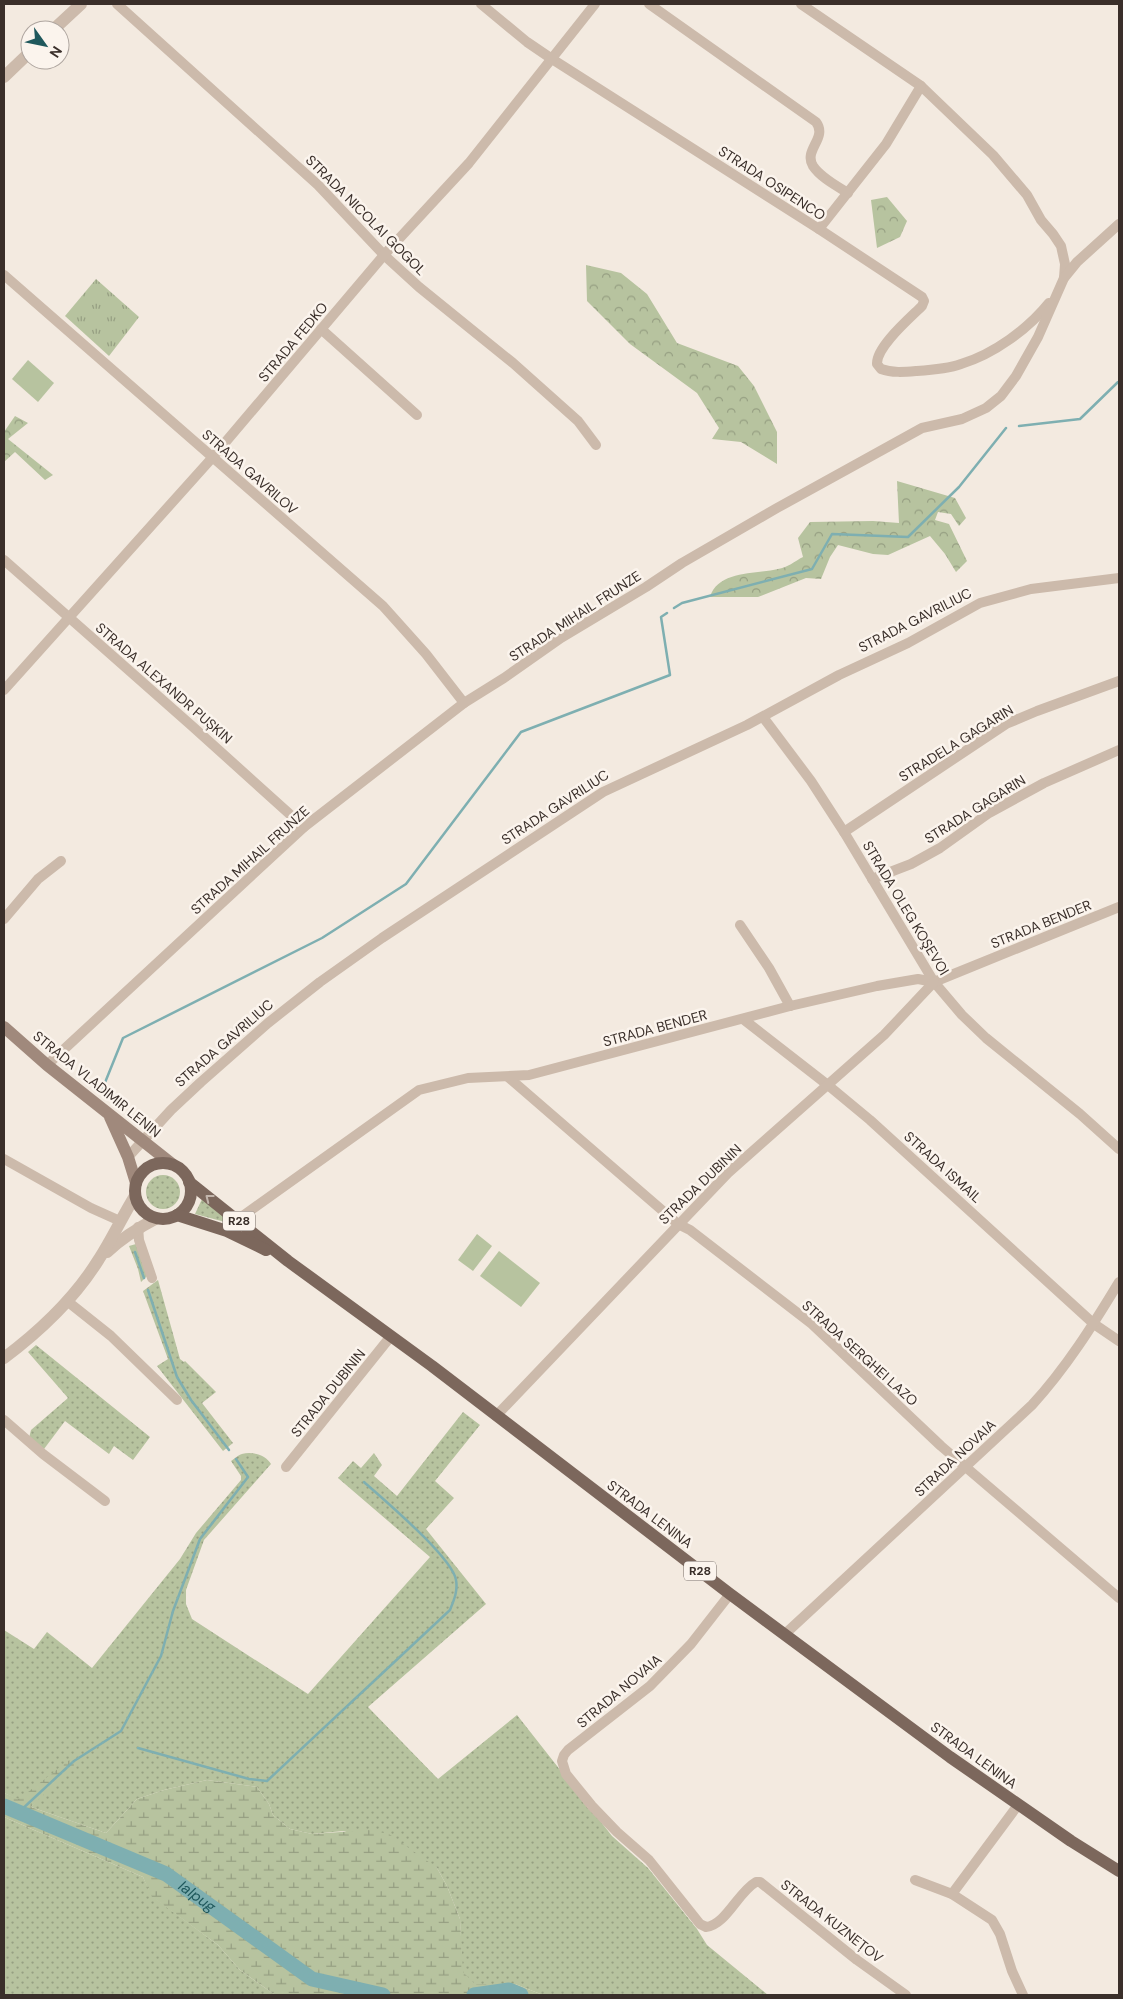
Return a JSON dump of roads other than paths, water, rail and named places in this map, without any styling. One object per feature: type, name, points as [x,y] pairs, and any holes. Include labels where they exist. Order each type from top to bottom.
[{"type":"main road","name":"STRADA VLADIMIR LENIN","points":[[4,1028],[47,1065],[172,1164]]},
{"type":"main road","points":[[109,1115],[128,1157],[136,1183],[135,1196],[142,1210],[157,1218]]},
{"type":"main road","points":[[136,1183],[146,1168],[163,1163],[172,1164]]},
{"type":"main road","name":"R28","points":[[172,1164],[186,1174],[189,1182],[288,1262]]},
{"type":"main road","points":[[177,1215],[189,1201],[191,1192],[189,1182]]},
{"type":"main road","name":"R28","points":[[157,1218],[170,1218],[177,1215],[227,1231],[288,1262]]},
{"type":"main road","name":"STRADA LENINA","points":[[288,1262],[391,1336],[730,1594],[950,1757],[1119,1871]]},
{"type":"street","points":[[64,20],[81,4]]},
{"type":"street","name":"STRADA NICOLAI GOGOL","points":[[117,4],[318,186],[384,255],[447,311],[513,363],[571,414],[583,426],[596,445]]},
{"type":"street","name":"STRADA OSIPENCO","points":[[481,4],[526,42],[819,229],[923,299],[922,306],[882,349],[876,359],[878,366],[884,370],[904,372],[944,368],[962,364],[1004,342],[1031,322],[1056,294]]},
{"type":"street","name":"STRADA FEDKO","points":[[4,690],[212,458],[384,255],[469,162],[595,4]]},
{"type":"street","points":[[649,4],[816,122],[820,127],[820,134],[811,153],[813,166],[832,183],[848,193]]},
{"type":"street","points":[[801,4],[921,86],[993,155],[1017,182],[1060,246],[1065,264],[1064,278]]},
{"type":"street","points":[[4,77],[20,62]]},
{"type":"street","points":[[819,229],[886,144],[921,86]]},
{"type":"street","name":"STRADA MIHAIL FRUNZE","points":[[47,1065],[304,827],[464,703],[561,638],[682,563],[777,508],[922,428],[962,419],[986,408],[1001,396],[1016,376],[1038,337],[1064,278],[1077,262],[1119,224]]},
{"type":"street","name":"STRADA GAVRILOV","points":[[4,275],[383,606],[426,654],[464,703]]},
{"type":"street","points":[[322,329],[417,415]]},
{"type":"street","name":"STRADA ALEXANDR PUȘKIN","points":[[4,560],[304,827]]},
{"type":"street","name":"STRADA GAVRILIUC","points":[[128,1157],[171,1110],[268,1023],[320,982],[382,938],[603,792],[763,717],[839,675],[908,643],[980,603],[1031,589],[1119,578]]},
{"type":"street","name":"STRADELA GAGARIN","points":[[844,832],[1006,724],[1119,681]]},
{"type":"street","name":"STRADA OLEG KOŞEVOI","points":[[763,717],[844,832],[934,982],[962,1015],[986,1038],[1080,1114],[1119,1149]]},
{"type":"street","name":"STRADA GAGARIN","points":[[872,878],[911,864],[940,848],[989,814],[1044,783],[1119,750]]},
{"type":"street","points":[[4,919],[38,880],[61,861]]},
{"type":"street","name":"STRADA BENDER","points":[[227,1231],[237,1220],[419,1090],[468,1078],[508,1077],[548,1071],[790,1006],[907,980],[918,979],[934,982],[1119,907]]},
{"type":"street","points":[[740,924],[769,968],[790,1006]]},
{"type":"street","name":"STRADA DUBININ","points":[[496,1416],[728,1173],[829,1086],[884,1035],[934,982]]},
{"type":"street","name":"STRADA ISMAIL","points":[[743,1019],[829,1086],[918,1163],[1094,1324],[1119,1341]]},
{"type":"street","name":"STRADA SERGHEI LAZO","points":[[508,1077],[678,1224],[690,1230],[812,1324],[941,1446],[1119,1598]]},
{"type":"street","points":[[4,1159],[91,1208],[120,1221]]},
{"type":"street","points":[[4,1358],[42,1327],[67,1301],[99,1259],[135,1196]]},
{"type":"street","points":[[99,1259],[118,1242],[157,1218]]},
{"type":"street","points":[[138,1228],[139,1240],[152,1278]]},
{"type":"street","name":"STRADA NOVAIA","points":[[785,1634],[966,1467],[1044,1392],[1094,1324],[1119,1282]]},
{"type":"street","points":[[67,1301],[111,1336],[178,1400]]},
{"type":"street","name":"STRADA DUBININ","points":[[286,1467],[391,1336]]},
{"type":"street","points":[[4,1420],[43,1454],[105,1501]]},
{"type":"street","name":"STRADA NOVAIA","points":[[562,1761],[568,1750],[650,1686],[673,1664],[730,1594]]},
{"type":"street","name":"STRADA KUZNEȚOV","points":[[562,1761],[566,1774],[592,1806],[648,1860],[700,1924],[706,1927],[718,1924],[745,1890],[756,1882],[760,1882],[857,1960],[906,1995]]},
{"type":"street","points":[[952,1894],[1018,1804]]},
{"type":"street","points":[[915,1880],[952,1894],[992,1920],[997,1927],[1023,1995]]},
{"type":"waterway","points":[[1019,426],[1080,419],[1118,382]]},
{"type":"waterway","points":[[674,608],[682,603],[812,569],[832,534],[908,537],[959,487],[1006,428]]},
{"type":"waterway","points":[[102,1090],[123,1038],[322,938],[406,884],[521,732],[670,675],[661,617],[667,613]]},
{"type":"waterway","points":[[135,1252],[144,1278]]},
{"type":"waterway","points":[[148,1290],[177,1377],[191,1400],[229,1450]]},
{"type":"waterway","points":[[19,1812],[74,1761],[121,1731],[161,1656],[173,1611],[200,1539],[248,1477],[236,1459]]},
{"type":"waterway","points":[[138,1748],[249,1779],[267,1781],[450,1610],[456,1588],[456,1580],[452,1570],[416,1529],[364,1482]]},
{"type":"waterway","name":"Ialpug","points":[[4,1806],[166,1874],[312,1979],[383,1995]]},
{"type":"waterway","name":"Ialpug","points":[[474,1995],[509,1990],[521,1995]]}]
